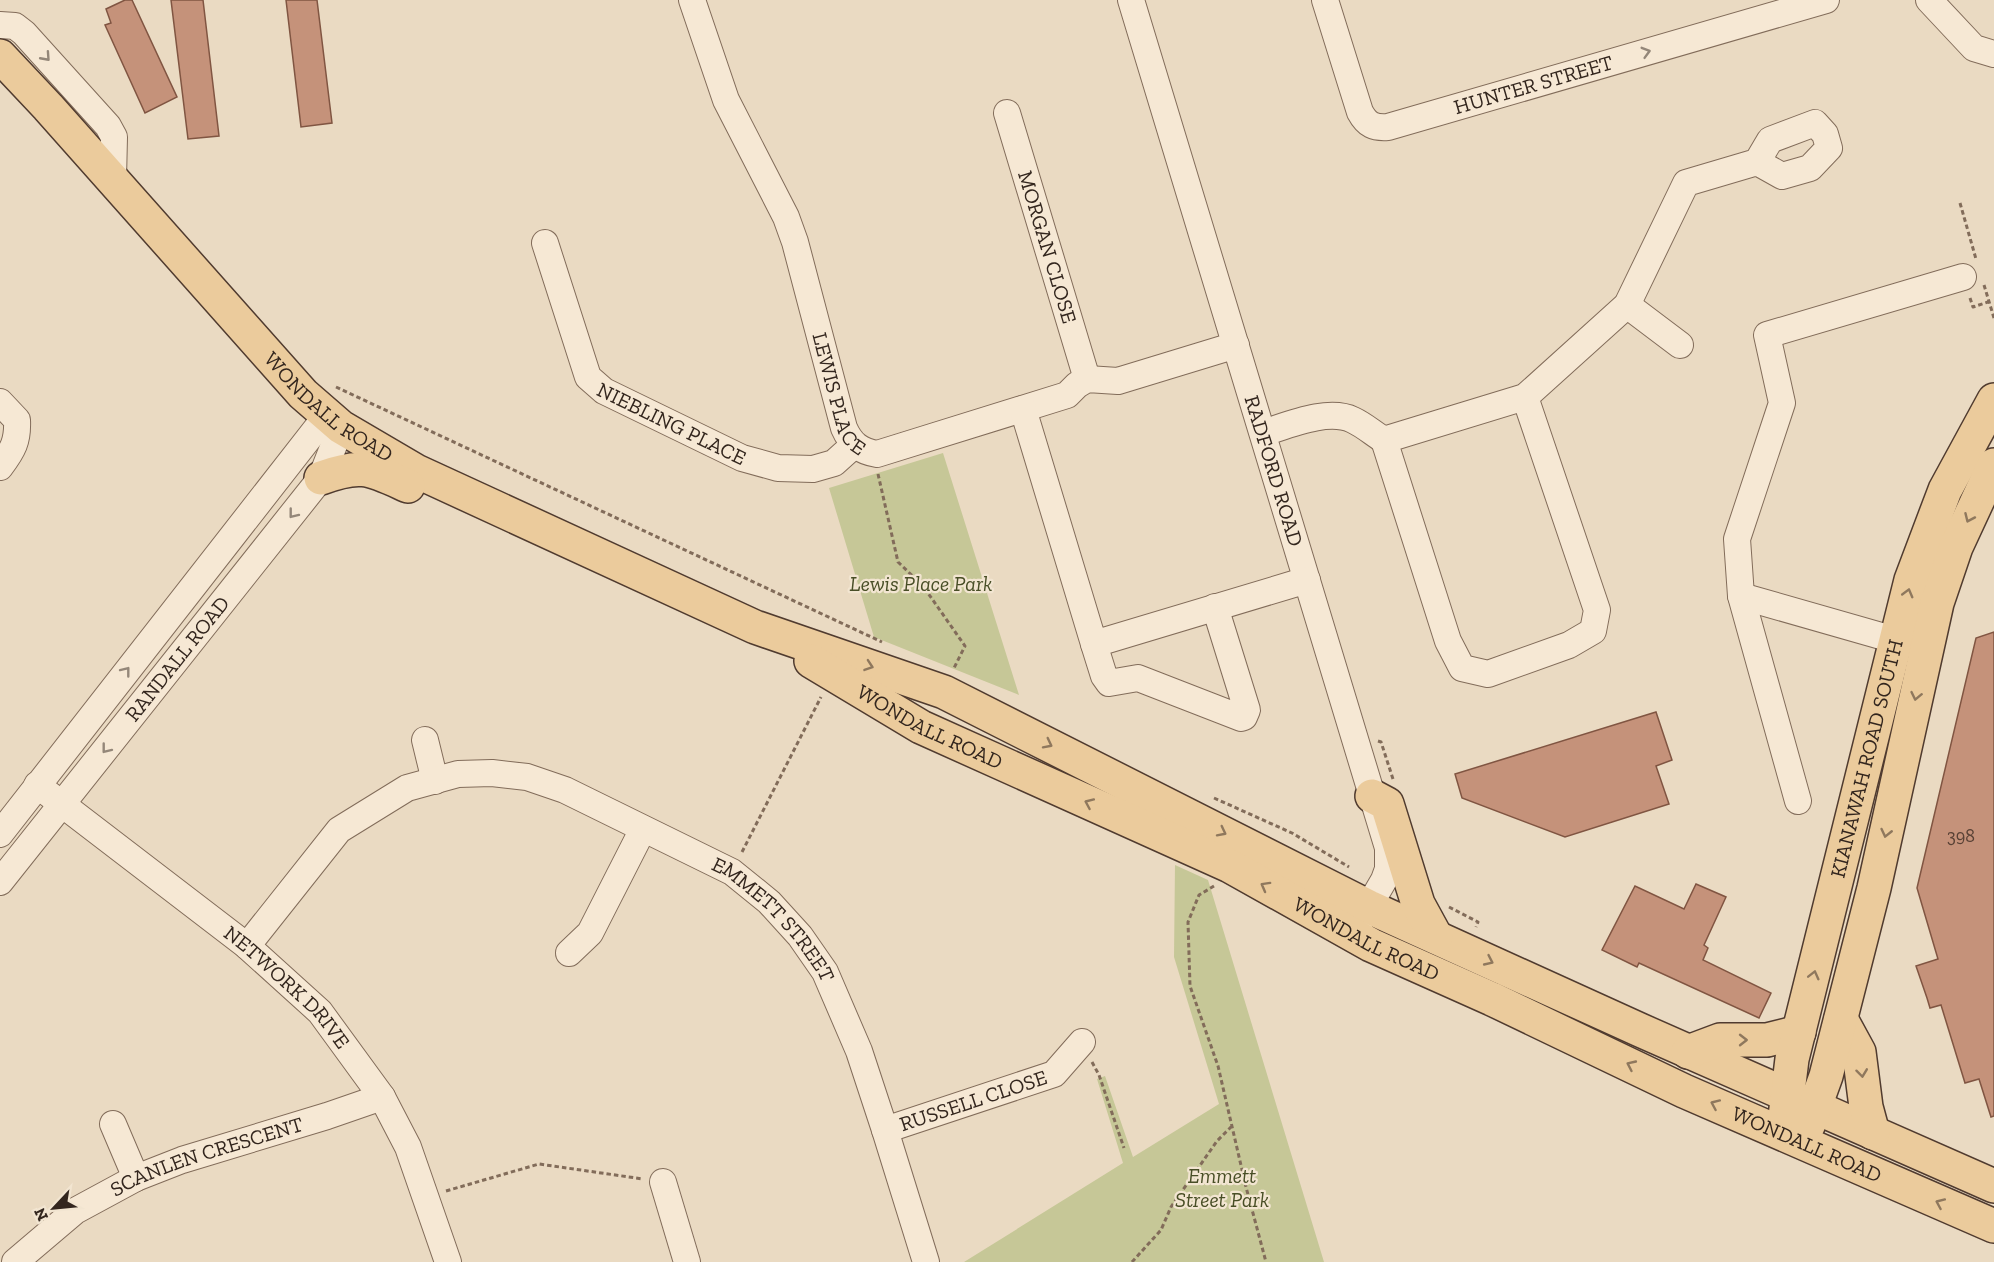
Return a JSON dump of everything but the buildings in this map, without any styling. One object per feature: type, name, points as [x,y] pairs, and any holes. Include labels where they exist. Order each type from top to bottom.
[{"type":"main road","name":"WONDALL ROAD","points":[[4,68],[112,180],[303,394],[334,410],[416,471],[754,627],[921,727],[1230,866],[1352,936],[1684,1090],[1994,1226]]},
{"type":"main road","name":"KIANAWAH ROAD SOUTH","points":[[1801,1101],[1792,1059],[1911,580],[1945,490],[1994,400]]},
{"type":"main road","name":"KIANAWAH ROAD SOUTH","points":[[1793,1138],[1801,1101],[1841,1019],[1876,877],[1937,603],[1956,547],[1994,465]]},
{"type":"main road","points":[[321,478],[352,469],[372,470],[481,519],[499,509]]},
{"type":"main road","name":"WONDALL ROAD","points":[[754,627],[943,681],[1369,907],[1688,1052],[1994,1186]]},
{"type":"main road","points":[[921,727],[923,702],[943,681]]},
{"type":"main road","points":[[1372,795],[1387,804],[1418,904],[1436,937]]},
{"type":"main road","points":[[1841,1019],[1859,1053],[1866,1107],[1874,1133]]},
{"type":"main road","points":[[1688,1052],[1720,1040],[1767,1040],[1799,1032]]},
{"type":"street","name":"LEWIS PLACE","points":[[692,0],[726,100],[786,217],[795,242],[844,428],[866,449],[1023,409],[1066,395],[1087,379]]},
{"type":"street","name":"RADFORD ROAD","points":[[1131,0],[1388,848],[1388,869],[1352,936]]},
{"type":"street","name":"HUNTER STREET","points":[[1325,0],[1360,112],[1365,122],[1376,128],[1388,127],[1757,20],[1788,5],[1826,0]]},
{"type":"street","points":[[1929,0],[1974,48],[1994,54]]},
{"type":"street","points":[[0,25],[15,26],[24,33],[108,126],[114,137],[112,180]]},
{"type":"street","name":"MORGAN CLOSE","points":[[1007,113],[1087,379]]},
{"type":"street","points":[[1384,440],[1526,397],[1627,305],[1686,183],[1757,162]]},
{"type":"street","name":"NIEBLING PLACE","points":[[545,243],[588,377],[604,391],[742,458],[778,468],[813,469],[834,463],[866,449]]},
{"type":"street","points":[[1798,801],[1741,596],[1737,539],[1782,403],[1767,335],[1963,277]]},
{"type":"street","points":[[1627,305],[1680,345]]},
{"type":"street","points":[[1087,379],[1118,381],[1236,345]]},
{"type":"street","points":[[1263,433],[1322,416],[1336,415],[1352,419],[1384,440],[1448,641],[1462,668],[1488,674],[1569,645],[1593,631],[1597,610],[1526,397]]},
{"type":"street","points":[[0,402],[17,420],[18,437],[11,453],[0,467]]},
{"type":"street","points":[[1023,409],[1104,676],[1109,683],[1138,678],[1241,718],[1244,717],[1247,710],[1215,607]]},
{"type":"street","name":"RANDALL ROAD","points":[[0,882],[321,478],[334,410]]},
{"type":"street","name":"RANDALL ROAD","points":[[0,834],[334,410]]},
{"type":"street","points":[[1094,644],[1307,580]]},
{"type":"street","points":[[1741,596],[1895,640]]},
{"type":"street","points":[[425,740],[435,780]]},
{"type":"street","name":"EMMETT STREET","points":[[247,946],[339,830],[407,788],[458,774],[492,773],[527,777],[565,790],[732,872],[769,902],[800,936],[825,972],[859,1052],[926,1262]]},
{"type":"street","name":"NETWORK DRIVE","points":[[37,785],[247,946],[320,1012],[382,1096],[408,1147],[448,1262]]},
{"type":"street","points":[[569,953],[590,933],[643,829]]},
{"type":"street","name":"RUSSELL CLOSE","points":[[885,1130],[1054,1074],[1082,1042]]},
{"type":"street","name":"SCANLEN CRESCENT","points":[[15,1262],[75,1211],[136,1178],[182,1160],[327,1116],[382,1096]]},
{"type":"street","points":[[113,1124],[136,1178]]},
{"type":"street","points":[[663,1182],[687,1262]]},
{"type":"path","points":[[1973,307],[1989,302]]},
{"type":"path","points":[[334,410],[885,643]]},
{"type":"path","points":[[866,449],[876,461],[898,562],[923,586],[965,646],[943,681]]},
{"type":"path","points":[[732,872],[824,692]]},
{"type":"path","points":[[1213,797],[1292,833],[1351,869]]},
{"type":"path","points":[[1221,882],[1199,895],[1188,922],[1190,986],[1218,1066],[1266,1262]]},
{"type":"path","points":[[1082,1042],[1099,1075],[1124,1148]]},
{"type":"path","points":[[1132,1262],[1161,1230],[1171,1207],[1216,1141],[1232,1126]]},
{"type":"path","points":[[446,1191],[540,1164],[663,1182]]},
{"type":"green space","name":"Lewis Place Park","points":[[943,453],[1019,695],[874,637],[829,488]]},
{"type":"green space","name":"Emmett Street Park","points":[[1175,865],[1208,880],[1324,1262],[964,1262],[1123,1163],[1097,1079],[1105,1076],[1133,1157],[1219,1104],[1174,957]]}]
